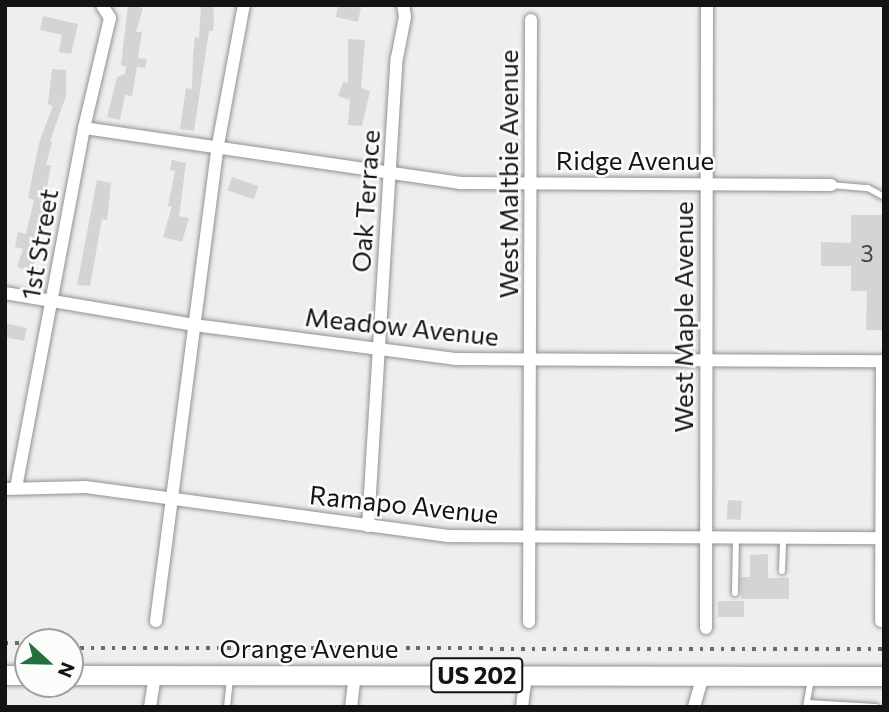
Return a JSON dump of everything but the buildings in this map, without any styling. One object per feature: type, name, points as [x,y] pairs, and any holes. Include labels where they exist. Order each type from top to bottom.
[{"type":"main road","name":"Orange Avenue","points":[[84,675],[704,673],[884,676]]},
{"type":"street","points":[[156,621],[217,150],[244,5]]},
{"type":"street","name":"Oak Terrace","points":[[368,526],[397,58],[405,17],[403,5]]},
{"type":"street","name":"West Maple Avenue","points":[[705,628],[707,5]]},
{"type":"street","name":"1st Street","points":[[11,488],[52,302],[84,128],[110,18],[105,8]]},
{"type":"street","name":"West Maltbie Avenue","points":[[529,622],[531,20]]},
{"type":"street","name":"Ridge Avenue","points":[[84,128],[217,150],[460,183],[831,185]]},
{"type":"street","name":"Meadow Avenue","points":[[5,293],[194,325],[455,359],[882,361]]},
{"type":"street","points":[[882,361],[882,621]]},
{"type":"street","name":"Ramapo Avenue","points":[[11,488],[86,487],[448,536],[883,538]]},
{"type":"street","points":[[694,707],[704,673]]},
{"type":"street","points":[[351,707],[355,674]]},
{"type":"street","points":[[150,707],[155,675]]},
{"type":"street","points":[[522,707],[526,675]]},
{"type":"lane","points":[[831,185],[868,188],[884,197]]},
{"type":"lane","points":[[735,593],[736,538]]},
{"type":"lane","points":[[782,571],[783,538]]},
{"type":"lane","points":[[227,707],[230,675]]},
{"type":"lane","points":[[811,675],[807,705],[876,707]]},
{"type":"railway","points":[[5,643],[14,643]]},
{"type":"railway","points":[[84,648],[884,649]]}]
